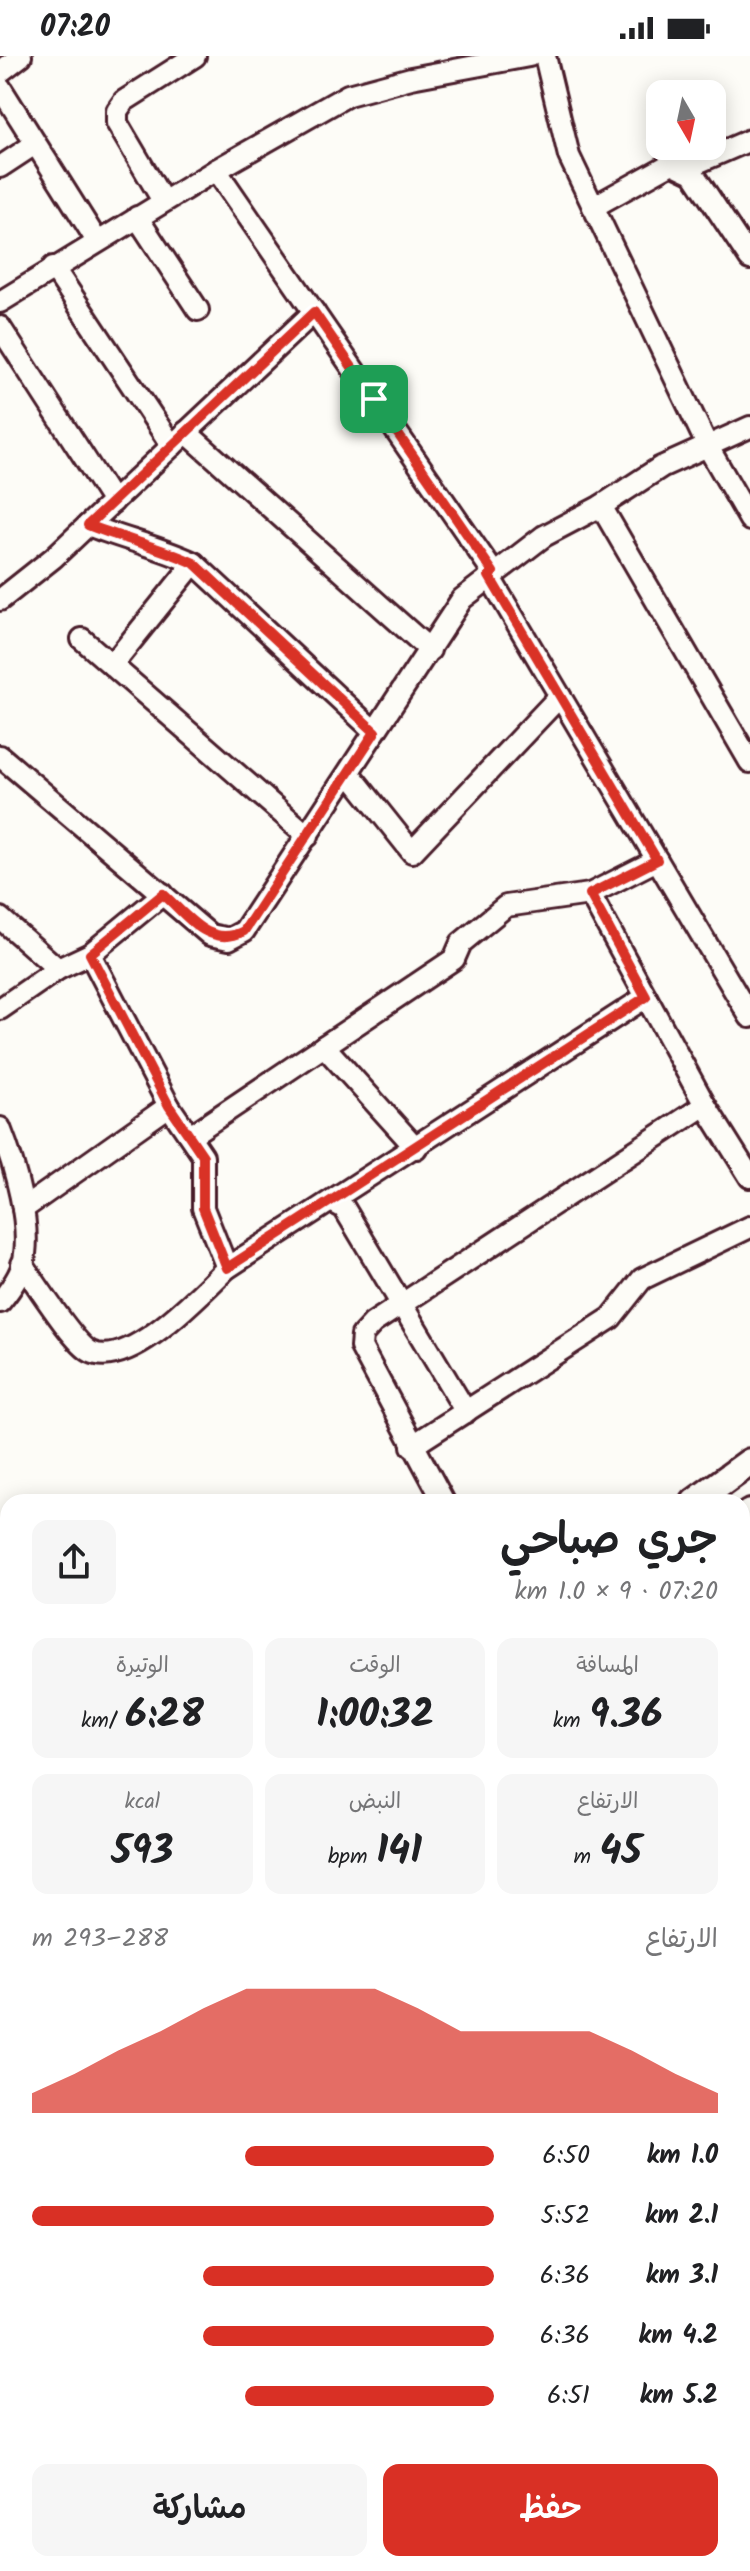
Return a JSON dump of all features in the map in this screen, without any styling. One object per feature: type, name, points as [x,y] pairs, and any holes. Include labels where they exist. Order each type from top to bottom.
[{"type":"main road","points":[[706,1494],[750,1462]]},
{"type":"street","points":[[0,72],[21,56]]},
{"type":"street","points":[[163,201],[117,123],[117,111],[124,101],[195,56]]},
{"type":"street","points":[[0,302],[163,201],[348,95],[411,78],[529,56]]},
{"type":"street","points":[[545,56],[569,156],[708,447],[750,520]]},
{"type":"street","points":[[0,87],[97,241]]},
{"type":"street","points":[[685,168],[750,140]]},
{"type":"street","points":[[0,167],[35,144]]},
{"type":"street","points":[[593,207],[672,163],[693,173],[750,259]]},
{"type":"street","points":[[216,170],[491,574],[750,1017]]},
{"type":"street","points":[[137,217],[198,310]]},
{"type":"street","points":[[53,267],[179,439],[430,650]]},
{"type":"street","points":[[0,600],[53,558],[314,312]]},
{"type":"street","points":[[0,327],[113,502]]},
{"type":"street","points":[[0,756],[210,935],[229,939],[244,931],[462,599],[544,536],[601,506],[661,467],[750,427]]},
{"type":"street","points":[[601,506],[750,762]]},
{"type":"street","points":[[88,525],[131,542],[169,551],[194,563],[375,732]]},
{"type":"street","points":[[112,665],[194,563]]},
{"type":"street","points":[[82,639],[308,836]]},
{"type":"street","points":[[349,773],[412,852],[560,696]]},
{"type":"street","points":[[190,1136],[454,959],[461,943],[506,906],[590,894],[657,860]]},
{"type":"street","points":[[0,1009],[58,969],[90,954],[163,894]]},
{"type":"street","points":[[590,894],[705,1105],[750,1177]]},
{"type":"street","points":[[0,918],[58,969]]},
{"type":"street","points":[[90,954],[169,1106],[203,1156],[203,1208],[227,1268]]},
{"type":"street","points":[[22,1264],[78,1340],[89,1351],[109,1356],[157,1331],[227,1268],[321,1205],[333,1202],[646,997]]},
{"type":"street","points":[[324,1046],[416,1148]]},
{"type":"street","points":[[439,1494],[361,1347],[362,1335],[373,1323],[401,1304],[705,1105]]},
{"type":"street","points":[[23,1209],[169,1106]]},
{"type":"street","points":[[0,1128],[23,1209],[25,1239],[22,1264],[0,1302]]},
{"type":"street","points":[[333,1202],[344,1208],[466,1412]]},
{"type":"street","points":[[412,1446],[611,1318],[642,1279],[750,1227]]},
{"type":"route","points":[[314,312],[374,399],[493,572],[489,576],[657,860],[590,894],[646,997],[227,1268],[203,1208],[203,1156],[169,1106],[90,954],[163,894],[210,935],[229,939],[244,931],[375,732],[194,563],[169,551],[131,542],[88,525],[314,312]]}]
